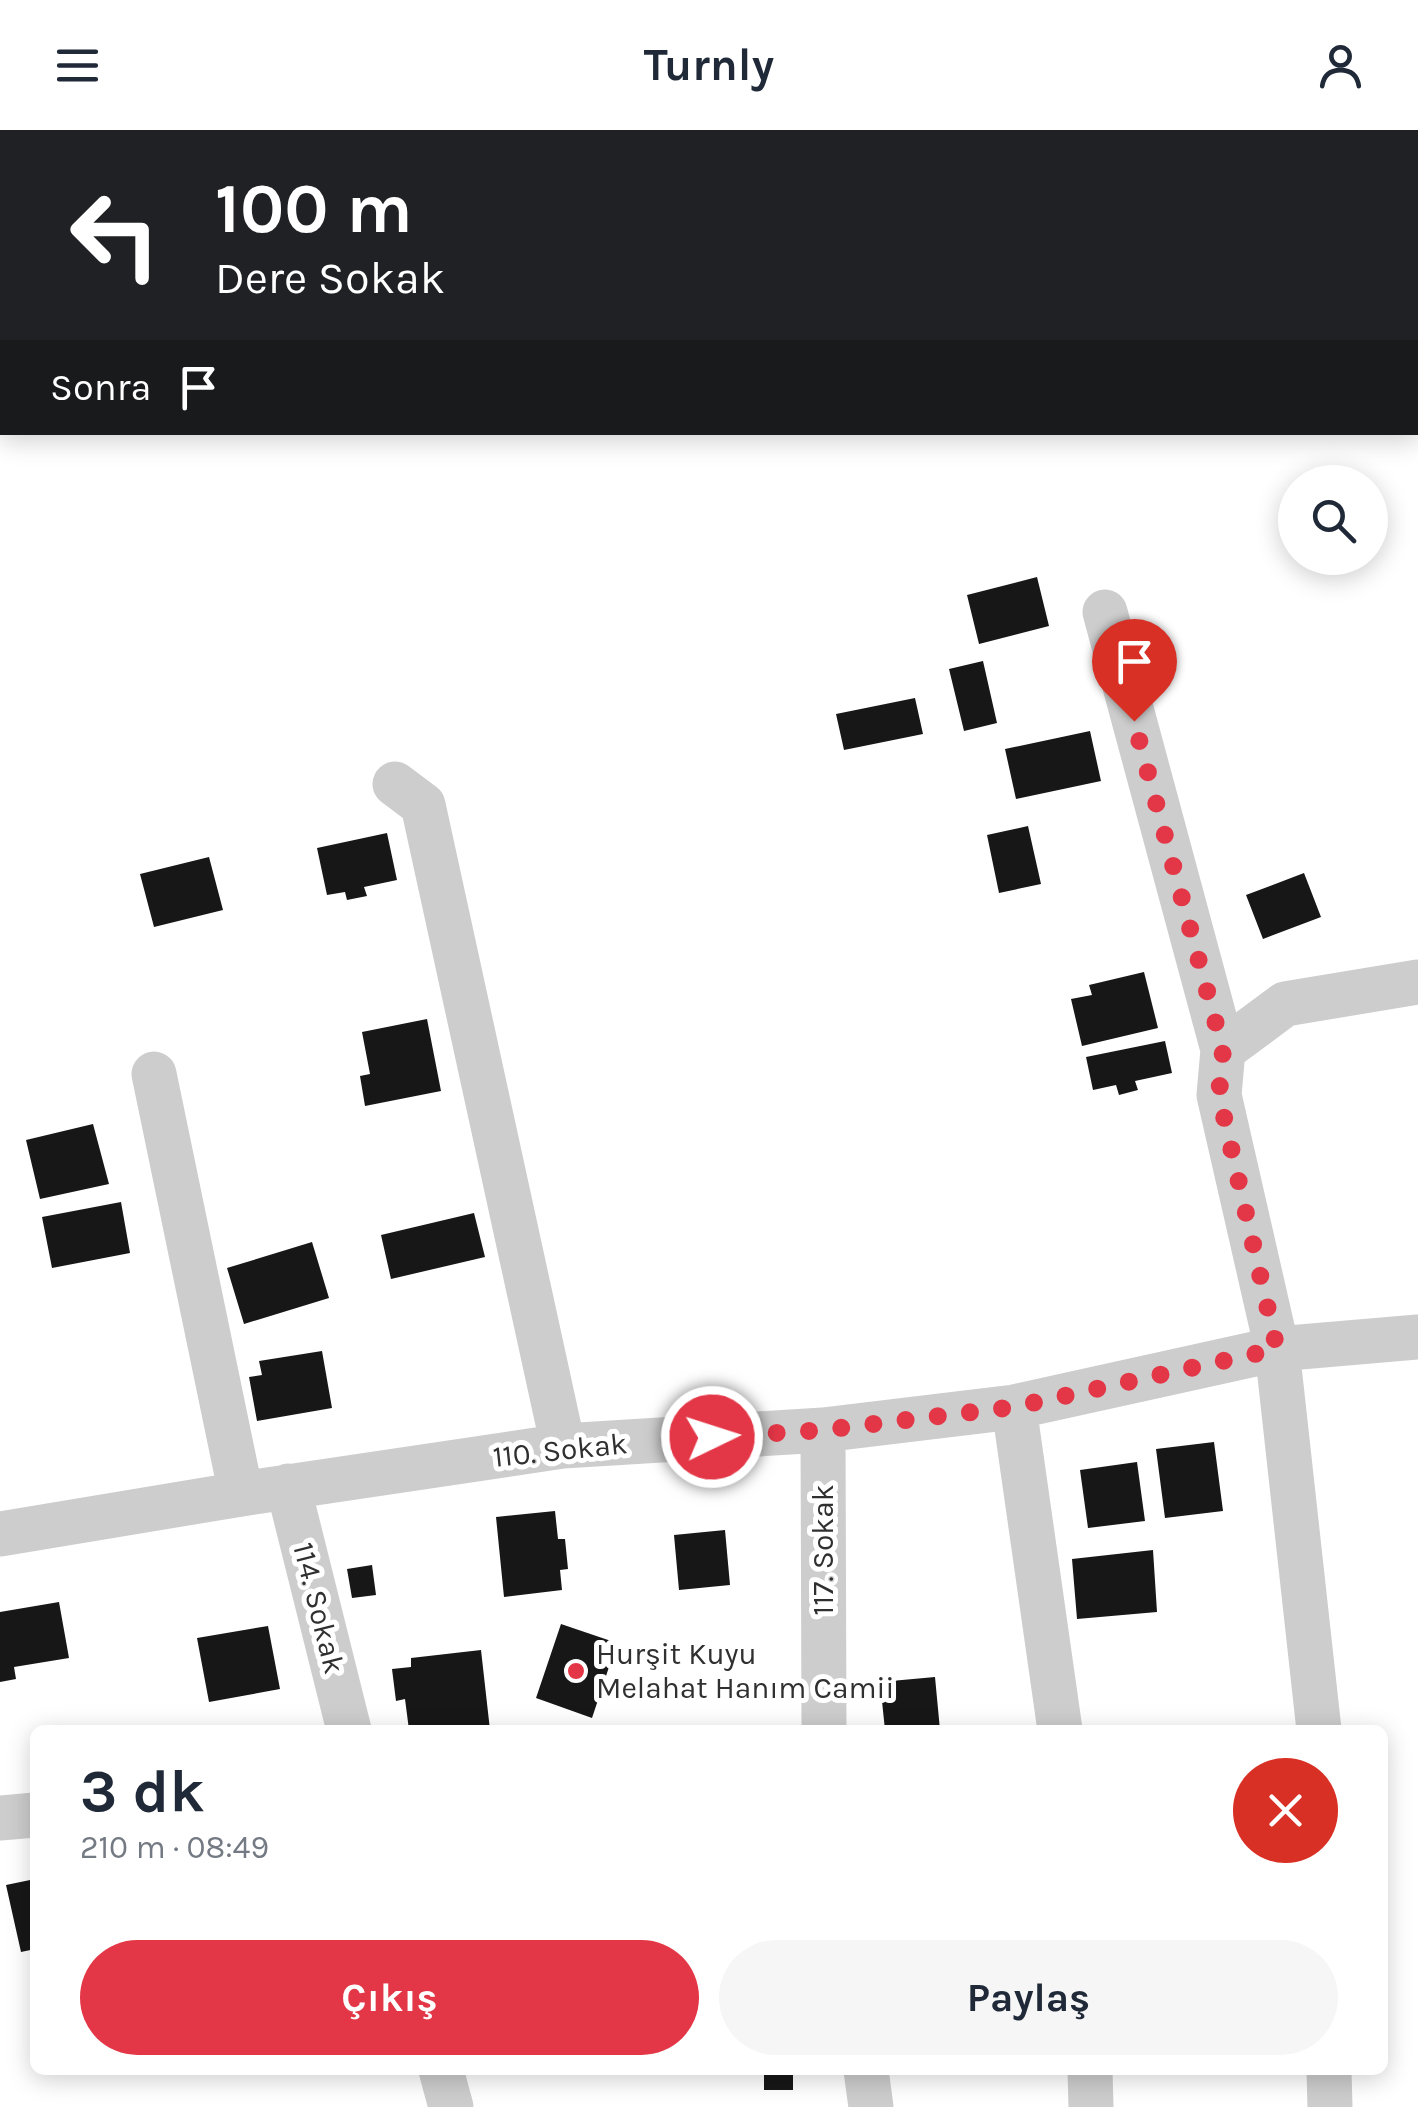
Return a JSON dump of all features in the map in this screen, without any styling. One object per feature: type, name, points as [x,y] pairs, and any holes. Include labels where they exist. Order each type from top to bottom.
[{"type":"street","points":[[1105,612],[1223,1050],[1219,1095],[1277,1349],[1318,1725]]},
{"type":"street","points":[[395,784],[423,805],[563,1446]]},
{"type":"street","points":[[1223,1050],[1285,1004],[1418,982]]},
{"type":"street","points":[[154,1074],[241,1494]]},
{"type":"street","name":"110. Sokak","points":[[0,1534],[563,1446],[823,1430],[1014,1407],[1277,1349],[1418,1337]]},
{"type":"street","points":[[1014,1407],[1059,1725]]},
{"type":"street","name":"117. Sokak","points":[[823,1430],[824,1725]]},
{"type":"street","name":"114. Sokak","points":[[288,1486],[348,1725]]},
{"type":"street","points":[[0,1818],[30,1815]]},
{"type":"street","points":[[442,2075],[452,2107]]},
{"type":"street","points":[[867,2075],[871,2107]]},
{"type":"street","points":[[1090,2075],[1091,2107]]},
{"type":"street","points":[[1329,2075],[1330,2107]]},
{"type":"building","points":[[1037,577],[1049,626],[979,644],[967,595]]},
{"type":"building","points":[[983,661],[997,723],[964,731],[949,669]]},
{"type":"building","points":[[915,698],[923,734],[844,750],[836,714]]},
{"type":"building","points":[[1090,731],[1101,781],[1016,799],[1005,749]]},
{"type":"building","points":[[1028,826],[1041,884],[999,893],[987,835]]},
{"type":"building","points":[[387,833],[397,880],[364,887],[367,896],[347,900],[345,892],[327,895],[317,848]]},
{"type":"building","points":[[209,857],[223,910],[154,927],[140,874]]},
{"type":"building","points":[[1304,873],[1321,917],[1263,939],[1246,895]]},
{"type":"building","points":[[1144,972],[1158,1028],[1082,1046],[1071,999],[1092,995],[1089,985]]},
{"type":"building","points":[[427,1019],[441,1091],[365,1106],[360,1076],[370,1074],[362,1032]]},
{"type":"building","points":[[1165,1041],[1172,1073],[1135,1081],[1138,1090],[1119,1095],[1116,1085],[1093,1090],[1086,1057]]},
{"type":"building","points":[[93,1124],[109,1184],[40,1199],[26,1140]]},
{"type":"building","points":[[121,1202],[130,1253],[52,1268],[42,1217]]},
{"type":"building","points":[[474,1213],[485,1257],[391,1279],[381,1235]]},
{"type":"building","points":[[312,1242],[329,1298],[244,1324],[227,1268]]},
{"type":"building","points":[[322,1351],[332,1408],[257,1421],[249,1377],[262,1375],[259,1361]]},
{"type":"building","points":[[1214,1442],[1223,1511],[1165,1518],[1156,1449]]},
{"type":"building","points":[[1137,1462],[1145,1521],[1088,1528],[1080,1470]]},
{"type":"building","points":[[555,1511],[558,1539],[565,1539],[568,1569],[560,1570],[562,1590],[504,1597],[496,1517]]},
{"type":"building","points":[[725,1530],[730,1585],[679,1590],[674,1535]]},
{"type":"building","points":[[1153,1550],[1157,1612],[1077,1619],[1072,1559]]},
{"type":"building","points":[[372,1565],[376,1595],[352,1598],[347,1569]]},
{"type":"building","points":[[59,1602],[69,1658],[14,1667],[16,1679],[0,1682],[0,1612]]},
{"type":"building","name":"Hurşit Kuyu Melahat Hanım Camii","points":[[561,1624],[617,1643],[592,1718],[536,1698]]},
{"type":"building","points":[[268,1626],[280,1689],[209,1702],[197,1638]]},
{"type":"building","points":[[481,1650],[489,1725],[408,1725],[405,1699],[396,1701],[392,1669],[411,1667],[411,1658]]},
{"type":"building","points":[[935,1677],[940,1725],[884,1725],[880,1682]]},
{"type":"building","points":[[30,1880],[30,1950],[21,1952],[6,1885]]},
{"type":"building","points":[[764,2075],[793,2075],[793,2090],[764,2090]]},
{"type":"place","name":"Hurşit Kuyu Melahat Hanım Camii","points":[[576,1671]]},
{"type":"route","points":[[712,1437],[823,1430],[1014,1407],[1277,1349],[1219,1095],[1223,1050],[1134,721]]}]
